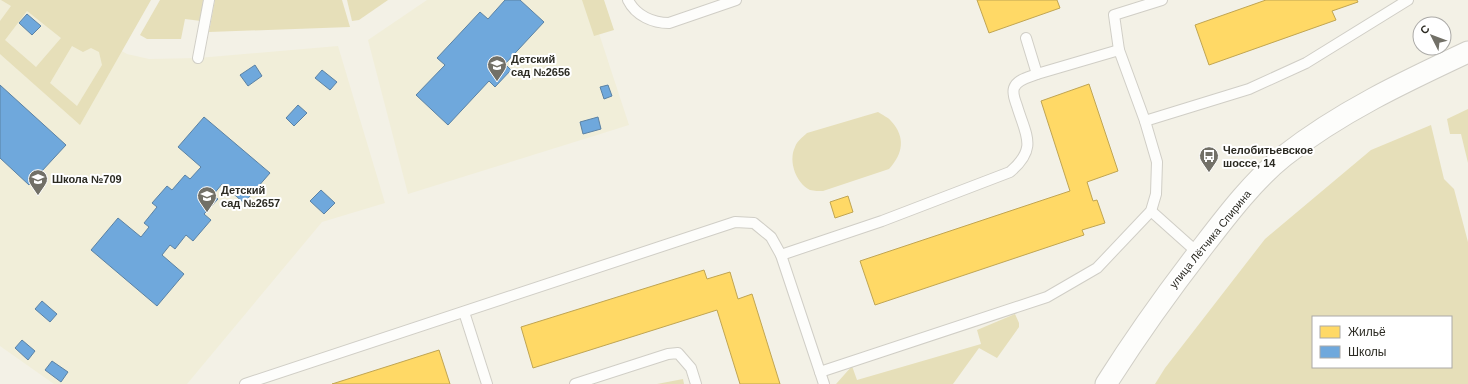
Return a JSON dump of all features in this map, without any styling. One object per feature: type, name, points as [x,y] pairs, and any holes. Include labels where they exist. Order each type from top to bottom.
[{"type":"street","name":"улица Лётчика Спирина","points":[[1106,384],[1140,331],[1234,207],[1284,157],[1351,111],[1395,86],[1468,52]]},
{"type":"lane","points":[[198,58],[208,0]]},
{"type":"lane","points":[[628,0],[638,12],[658,23],[669,23],[736,0]]},
{"type":"lane","points":[[820,372],[1047,297],[1097,268],[1151,211],[1156,194],[1158,162],[1119,50],[1114,15],[1162,0]]},
{"type":"lane","points":[[1145,122],[1249,88],[1306,63],[1408,0]]},
{"type":"lane","points":[[1026,38],[1037,74]]},
{"type":"lane","points":[[781,255],[882,221],[1010,172],[1019,164],[1027,153],[1028,142],[1013,95],[1014,87],[1021,80],[1037,74],[1119,50]]},
{"type":"lane","points":[[1151,211],[1198,253]]},
{"type":"lane","points":[[245,384],[735,222],[754,223],[771,237],[781,255],[824,384]]},
{"type":"lane","points":[[464,312],[486,384]]},
{"type":"lane","points":[[575,384],[668,354],[678,353],[686,360],[691,368],[696,384]]},
{"type":"shaded area","name":"Детский сад №2657","points":[[0,0],[32,0],[127,54],[149,59],[198,58],[338,46],[385,203],[322,222],[187,384],[54,384],[0,346]]},
{"type":"shaded area","points":[[1,0],[151,0],[80,125],[0,54],[0,21],[11,6]],"holes":[[[27,11],[61,38],[36,67],[5,40]],[[72,46],[83,52],[91,48],[99,52],[102,65],[77,106],[50,83]]]},
{"type":"shaded area","points":[[160,0],[203,0],[201,21],[185,19],[181,39],[147,39],[140,35]]},
{"type":"shaded area","points":[[215,0],[342,0],[350,27],[209,32]]},
{"type":"shaded area","points":[[347,0],[388,0],[359,20],[352,21]]},
{"type":"shaded area","name":"Детский сад №2656","points":[[427,0],[588,0],[629,125],[408,194],[368,40]]},
{"type":"shaded area","points":[[582,0],[604,0],[614,30],[594,36]]},
{"type":"shaded area","points":[[1468,109],[1468,163],[1461,134],[1450,134],[1447,119]]},
{"type":"shaded area","points":[[878,112],[891,121],[896,127],[901,139],[900,151],[889,169],[823,191],[810,190],[805,187],[797,177],[792,159],[795,147],[800,139],[807,133]]},
{"type":"shaded area","points":[[1431,125],[1444,179],[1454,189],[1468,242],[1468,384],[1155,384],[1165,368],[1265,239],[1371,150]]},
{"type":"shaded area","points":[[1015,314],[1019,327],[997,358],[979,348],[953,384],[836,384],[852,366],[857,380],[981,344],[977,330]]},
{"type":"shaded area","points":[[683,379],[684,384],[657,384]]},
{"type":"building: Жильё","points":[[977,0],[1057,0],[1060,8],[989,33]]},
{"type":"building: Жильё","points":[[1266,0],[1357,0],[1358,2],[1332,11],[1336,20],[1209,65],[1195,25]]},
{"type":"building: Жильё","points":[[1089,84],[1118,171],[1087,182],[1093,201],[1097,200],[1105,223],[1082,230],[1084,235],[875,305],[860,261],[1070,191],[1041,101]]},
{"type":"building: Жильё","points":[[848,196],[853,212],[835,218],[830,202]]},
{"type":"building: Жильё","points":[[704,270],[707,279],[730,272],[738,299],[752,294],[780,384],[740,384],[717,310],[533,368],[521,327]]},
{"type":"building: Жильё","points":[[439,350],[450,384],[332,384],[392,365]]},
{"type":"building: Школы","points":[[505,0],[520,0],[544,22],[505,64],[511,70],[495,87],[489,81],[448,125],[416,95],[445,65],[437,58],[480,12],[488,19]]},
{"type":"building: Школы","points":[[27,14],[41,26],[32,35],[19,23]]},
{"type":"building: Школы","points":[[255,65],[262,76],[248,86],[240,75]]},
{"type":"building: Школы","points":[[322,70],[337,82],[330,90],[315,78]]},
{"type":"building: Школы","name":"Школа №709","points":[[0,85],[66,145],[29,185],[0,158]]},
{"type":"building: Школы","points":[[608,85],[612,96],[604,99],[600,87]]},
{"type":"building: Школы","points":[[298,105],[307,113],[294,126],[286,118]]},
{"type":"building: Школы","points":[[204,117],[270,173],[244,203],[222,184],[213,195],[218,199],[204,214],[211,220],[193,241],[186,235],[175,249],[170,245],[162,255],[184,274],[157,306],[91,250],[118,218],[141,237],[149,227],[144,223],[157,207],[152,203],[167,186],[172,190],[185,175],[190,179],[201,167],[178,147]]},
{"type":"building: Школы","points":[[598,117],[601,129],[583,134],[580,122]]},
{"type":"building: Школы","points":[[321,190],[335,203],[324,214],[310,201]]},
{"type":"building: Школы","points":[[42,301],[57,314],[50,322],[35,309]]},
{"type":"building: Школы","points":[[22,340],[35,351],[28,360],[15,348]]},
{"type":"building: Школы","points":[[52,361],[68,372],[61,382],[45,370]]},
{"type":"place","name":"Детский сад №2656","points":[[497,82]]},
{"type":"place","name":"Челобитьевское шоссе, 14","points":[[1209,173]]},
{"type":"place","name":"Школа №709","points":[[38,196]]},
{"type":"place","name":"Детский сад №2657","points":[[207,213]]}]
